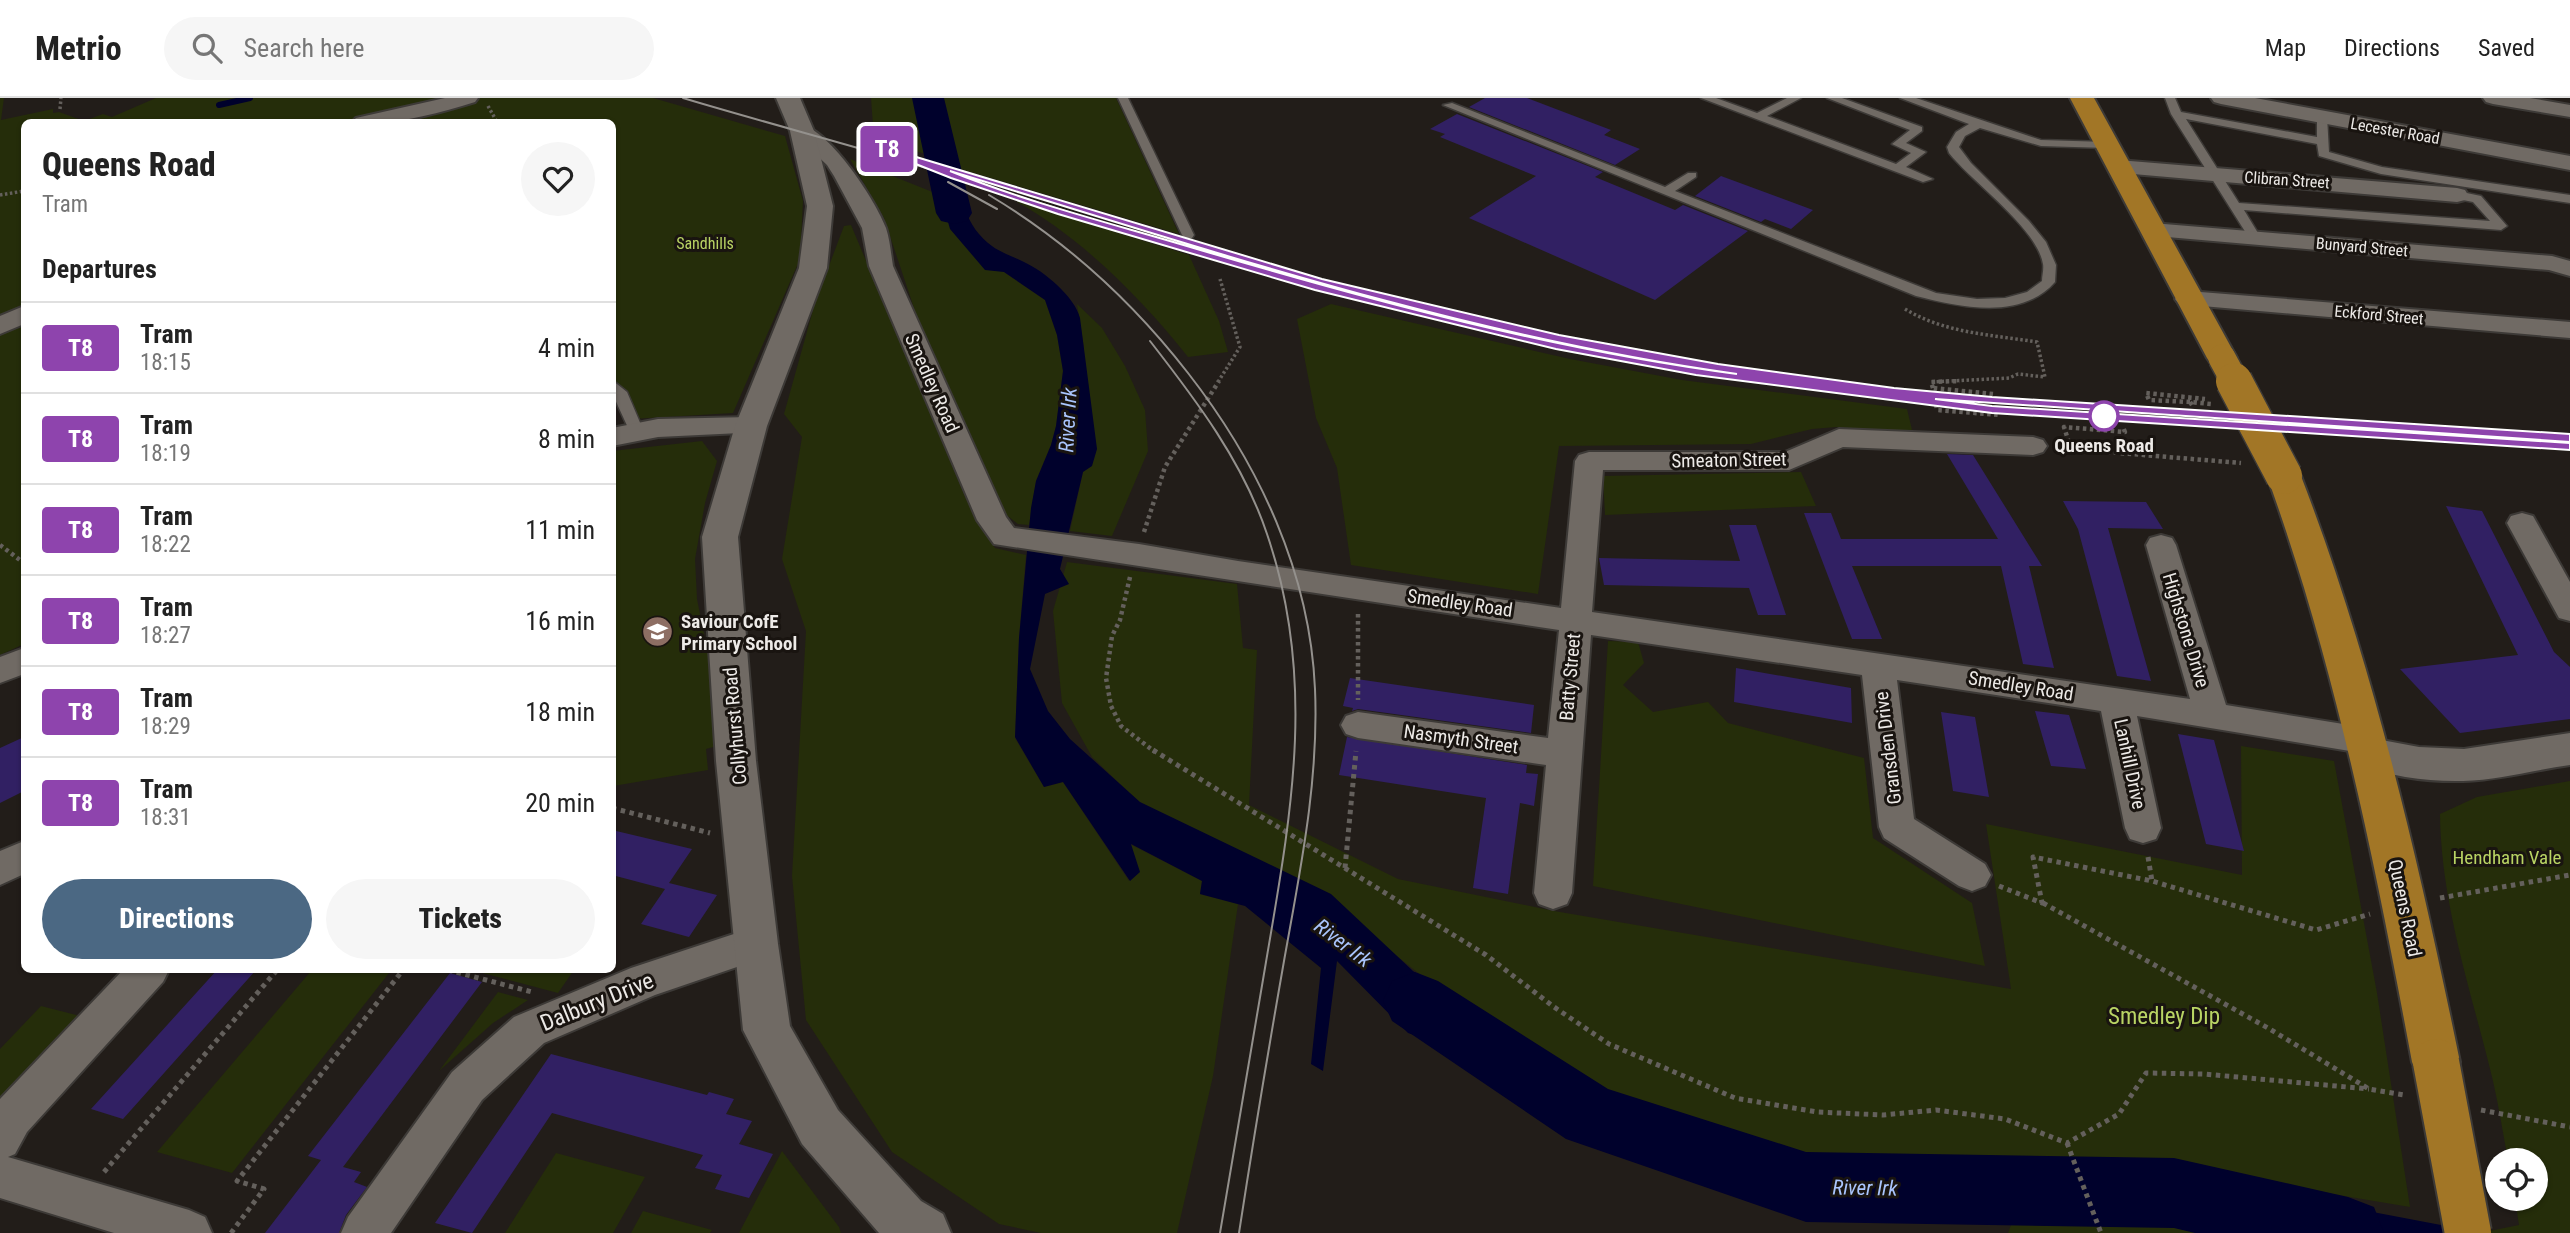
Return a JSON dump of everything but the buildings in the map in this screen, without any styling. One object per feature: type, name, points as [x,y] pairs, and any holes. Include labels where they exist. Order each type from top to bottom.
[{"type":"highway","name":"Queens Road","points":[[2082,98],[2281,471],[2304,526],[2369,748],[2405,904],[2423,1079],[2468,1233]]},
{"type":"street","points":[[378,119],[468,98]]},
{"type":"street","name":"Collyhurst Road","points":[[788,98],[802,131],[820,206],[813,268],[751,426],[720,537],[736,761],[755,944],[767,1030],[820,1127],[907,1229]]},
{"type":"street","name":"Lecester Road","points":[[2221,98],[2570,163]]},
{"type":"street","points":[[2493,98],[2570,111]]},
{"type":"street","name":"Smedley Road","points":[[802,131],[835,161],[874,228],[881,266],[992,520],[1005,537],[1127,552],[1238,572],[1575,619],[2212,715],[2369,748],[2419,763],[2464,765],[2570,749]]},
{"type":"street","name":"Clibran Street","points":[[2112,156],[2215,175],[2457,195]]},
{"type":"street","name":"Bunyard Street","points":[[2152,230],[2552,263],[2570,269]]},
{"type":"street","name":"Eckford Street","points":[[2188,299],[2570,330]]},
{"type":"street","points":[[0,326],[21,316]]},
{"type":"street","points":[[625,435],[658,428],[751,426]]},
{"type":"street","name":"Smeaton Street","points":[[1589,461],[1789,461],[1839,438],[2033,446]]},
{"type":"street","name":"Batty Street","points":[[1553,893],[1589,461]]},
{"type":"street","points":[[2522,523],[2570,610]]},
{"type":"street","name":"Highstone Drive","points":[[2161,545],[2212,715]]},
{"type":"street","points":[[0,671],[21,661]]},
{"type":"street","name":"Gransden Drive","points":[[1878,665],[1897,827],[1972,875]]},
{"type":"street","name":"Lanhill Drive","points":[[2116,700],[2143,828]]},
{"type":"street","name":"Nasmyth Street","points":[[1359,725],[1564,754]]},
{"type":"street","points":[[0,869],[21,858]]},
{"type":"street","name":"Dalbury Drive","points":[[364,1233],[467,1086],[529,1030],[562,1016],[612,981],[755,944]]},
{"type":"street","points":[[0,1139],[12,1117],[146,973]]},
{"type":"street","points":[[0,1176],[188,1233]]},
{"type":"lane","points":[[1123,98],[1188,234]]},
{"type":"lane","points":[[1706,98],[1927,179]]},
{"type":"lane","points":[[1759,116],[1796,98]]},
{"type":"lane","points":[[1832,98],[1918,129],[1898,144],[1920,152],[1897,168]]},
{"type":"lane","points":[[1905,98],[1998,133],[2112,156]]},
{"type":"lane","points":[[2170,98],[2177,114],[2255,238]]},
{"type":"lane","points":[[1448,105],[1898,285],[1949,300],[2010,302],[2038,293],[2052,276],[2050,258],[2047,250],[1955,153],[1955,140],[1978,124]]},
{"type":"lane","points":[[2177,114],[2323,142]]},
{"type":"lane","points":[[2323,118],[2323,154],[2381,170],[2570,199]]},
{"type":"lane","points":[[1666,192],[1692,175]]},
{"type":"lane","points":[[2235,206],[2501,226],[2477,199],[2457,195]]},
{"type":"lane","points":[[616,388],[620,392],[625,435]]},
{"type":"path","points":[[60,109],[61,98]]},
{"type":"path","points":[[0,195],[21,192]]},
{"type":"path","points":[[1220,279],[1240,347],[1165,467],[1141,541],[1127,552],[1126,587],[1120,620],[1112,636],[1107,657],[1106,678],[1111,706],[1121,726],[1141,743],[1486,955],[1609,1044],[1735,1098],[1817,1112],[1883,1115],[1936,1110],[2005,1119],[2067,1143],[2101,1233]]},
{"type":"path","points":[[1898,285],[1895,291],[1898,303],[1913,316],[1925,321],[2037,342],[2045,377],[2018,374],[2009,378],[1931,382],[1937,410],[2000,415]]},
{"type":"path","points":[[1933,388],[1993,394]]},
{"type":"path","points":[[2198,403],[2149,400],[2146,393],[2204,398],[2208,404]]},
{"type":"path","points":[[2071,450],[2064,427],[2125,432],[2123,426]]},
{"type":"path","points":[[2033,446],[2281,471]]},
{"type":"path","points":[[0,545],[21,561]]},
{"type":"path","points":[[1345,868],[1359,725],[1357,589]]},
{"type":"path","points":[[616,809],[715,834]]},
{"type":"path","points":[[2042,903],[2033,857],[2152,881],[2316,930],[2405,904],[2570,875]]},
{"type":"path","points":[[1972,875],[2042,903],[2268,1028],[2369,1089]]},
{"type":"path","points":[[81,1200],[274,973]]},
{"type":"path","points":[[231,1233],[264,1189],[237,1181],[401,973]]},
{"type":"path","points":[[459,973],[560,1000],[562,1016]]},
{"type":"path","points":[[2067,1143],[2119,1114],[2146,1073],[2204,1073],[2369,1089],[2423,1079]]},
{"type":"path","points":[[2476,1109],[2570,1127]]},
{"type":"green space","name":"Sandhills","points":[[0,98],[4,98],[1,120],[53,109],[53,113],[59,112],[78,119],[21,119],[21,645],[0,655]]},
{"type":"green space","name":"Sandhills","points":[[156,98],[653,98],[785,136],[803,201],[800,259],[733,413],[632,419],[616,403],[616,119],[89,119],[103,114],[112,117]]},
{"type":"green space","points":[[871,98],[920,98],[930,143],[929,155],[874,139]]},
{"type":"green space","points":[[938,98],[1116,98],[1179,234],[954,167]]},
{"type":"green space","points":[[850,159],[940,195],[1004,272],[1045,300],[1057,335],[1063,371],[1056,426],[1036,481],[1029,525],[1018,524],[1005,514],[918,320],[884,218]]},
{"type":"green space","points":[[1015,201],[1189,255],[1219,321],[1228,352],[1188,357],[1109,271],[1063,232]]},
{"type":"green space","points":[[851,225],[966,499],[995,548],[1026,555],[1015,738],[1044,787],[1063,782],[1129,881],[1130,844],[1202,881],[1200,894],[1238,904],[1213,1076],[1177,1233],[1041,1233],[999,1224],[892,1152],[806,1020],[792,876],[806,631],[782,559],[802,437],[784,414],[815,303],[844,226]]},
{"type":"green space","points":[[1077,304],[1102,328],[1125,366],[1145,410],[1148,451],[1112,536],[1070,531],[1083,472],[1084,348]]},
{"type":"green space","points":[[1331,304],[1570,359],[1682,380],[1907,409],[1913,434],[1836,427],[1812,429],[1751,444],[1559,446],[1538,594],[1351,565],[1337,468],[1316,418],[1297,319]]},
{"type":"green space","name":"Saviour CofE Primary School","points":[[702,441],[717,461],[705,503],[695,559],[697,599],[710,664],[717,746],[706,749],[708,770],[616,785],[616,451]]},
{"type":"green space","points":[[1801,472],[1816,506],[1605,515],[1603,476]]},
{"type":"green space","name":"Smedley Dip","points":[[1067,562],[1237,584],[1243,648],[1257,650],[1249,805],[1398,879],[1554,911],[2011,989],[1986,824],[2242,875],[2241,746],[2334,761],[2377,993],[2410,1207],[2201,1172],[1801,1164],[1554,1081],[1344,914],[1144,807],[1092,757],[1062,703],[1053,611]]},
{"type":"green space","points":[[1608,641],[1638,642],[1644,663],[1623,685],[1653,712],[1708,702],[1728,723],[1864,758],[1873,838],[1972,903],[1985,966],[1593,886]]},
{"type":"green space","name":"Hendham Vale","points":[[2570,781],[2570,1233],[2480,1233],[2519,1225],[2517,1211],[2548,1211],[2548,1148],[2506,1148],[2493,1081],[2452,916],[2440,814],[2477,797]]},
{"type":"green space","points":[[309,973],[389,973],[232,1173],[157,1152]]},
{"type":"green space","points":[[482,973],[572,973],[558,993]]},
{"type":"green space","points":[[498,992],[528,1000],[493,1023],[439,1071]]},
{"type":"green space","points":[[41,1006],[84,1017],[0,1107],[0,1049]]},
{"type":"green space","points":[[782,1151],[839,1227],[841,1233],[739,1233]]},
{"type":"green space","points":[[556,1153],[645,1177],[613,1233],[505,1233]]},
{"type":"green space","points":[[2101,1205],[2257,1233],[2008,1233],[2017,1209]]},
{"type":"green space","points":[[643,1211],[712,1230],[710,1233],[631,1233]]},
{"type":"water","points":[[930,143],[948,147],[963,204],[979,234],[995,248],[1032,266],[1049,278],[1072,302],[1080,318],[1097,449],[1092,466],[1083,472],[1060,569],[1069,584],[1045,594],[1030,669],[1048,711],[1070,739],[1140,802],[1331,894],[1413,971],[1483,1021],[1462,1063],[1429,1040],[1408,1033],[1337,961],[1323,1071],[1311,1064],[1321,968],[1245,906],[1200,894],[1202,881],[1131,844],[1140,872],[1130,881],[1063,782],[1044,787],[1015,737],[1019,638],[1031,508],[1036,481],[1056,426],[1063,371],[1057,335],[1045,300],[1004,272],[985,270],[950,229],[929,155]]},
{"type":"water","points":[[2221,1183],[2483,1233],[2227,1233]]},
{"type":"waterway","points":[[219,105],[250,98]]},
{"type":"waterway","name":"River Irk","points":[[928,98],[954,213]]},
{"type":"waterway","name":"River Irk","points":[[1415,1001],[1590,1116],[1806,1187],[2174,1193],[2348,1233]]},
{"type":"tram line","points":[[683,98],[919,166],[1329,291],[1559,346],[1684,369],[1936,402],[2189,424],[2570,446]]},
{"type":"tram line","name":"T8","points":[[2570,438],[2214,417],[1992,400],[1894,391],[1718,368],[1559,339],[1319,281],[886,149],[954,176],[1062,212],[1318,288],[1556,346],[1696,372],[1992,409],[2570,446]]},
{"type":"tram line","points":[[948,182],[997,209]]},
{"type":"tram line","points":[[989,195],[1046,233],[1097,275],[1144,321],[1188,373],[1214,408],[1258,482],[1291,562],[1303,603],[1315,689],[1311,792],[1239,1233]]},
{"type":"tram line","points":[[1150,341],[1217,433],[1257,507],[1282,588],[1291,642],[1295,748],[1284,854],[1220,1233]]},
{"type":"place","name":"Queens Road","points":[[2104,416]]},
{"type":"place","name":"Saviour CofE Primary School","points":[[658,632]]}]
